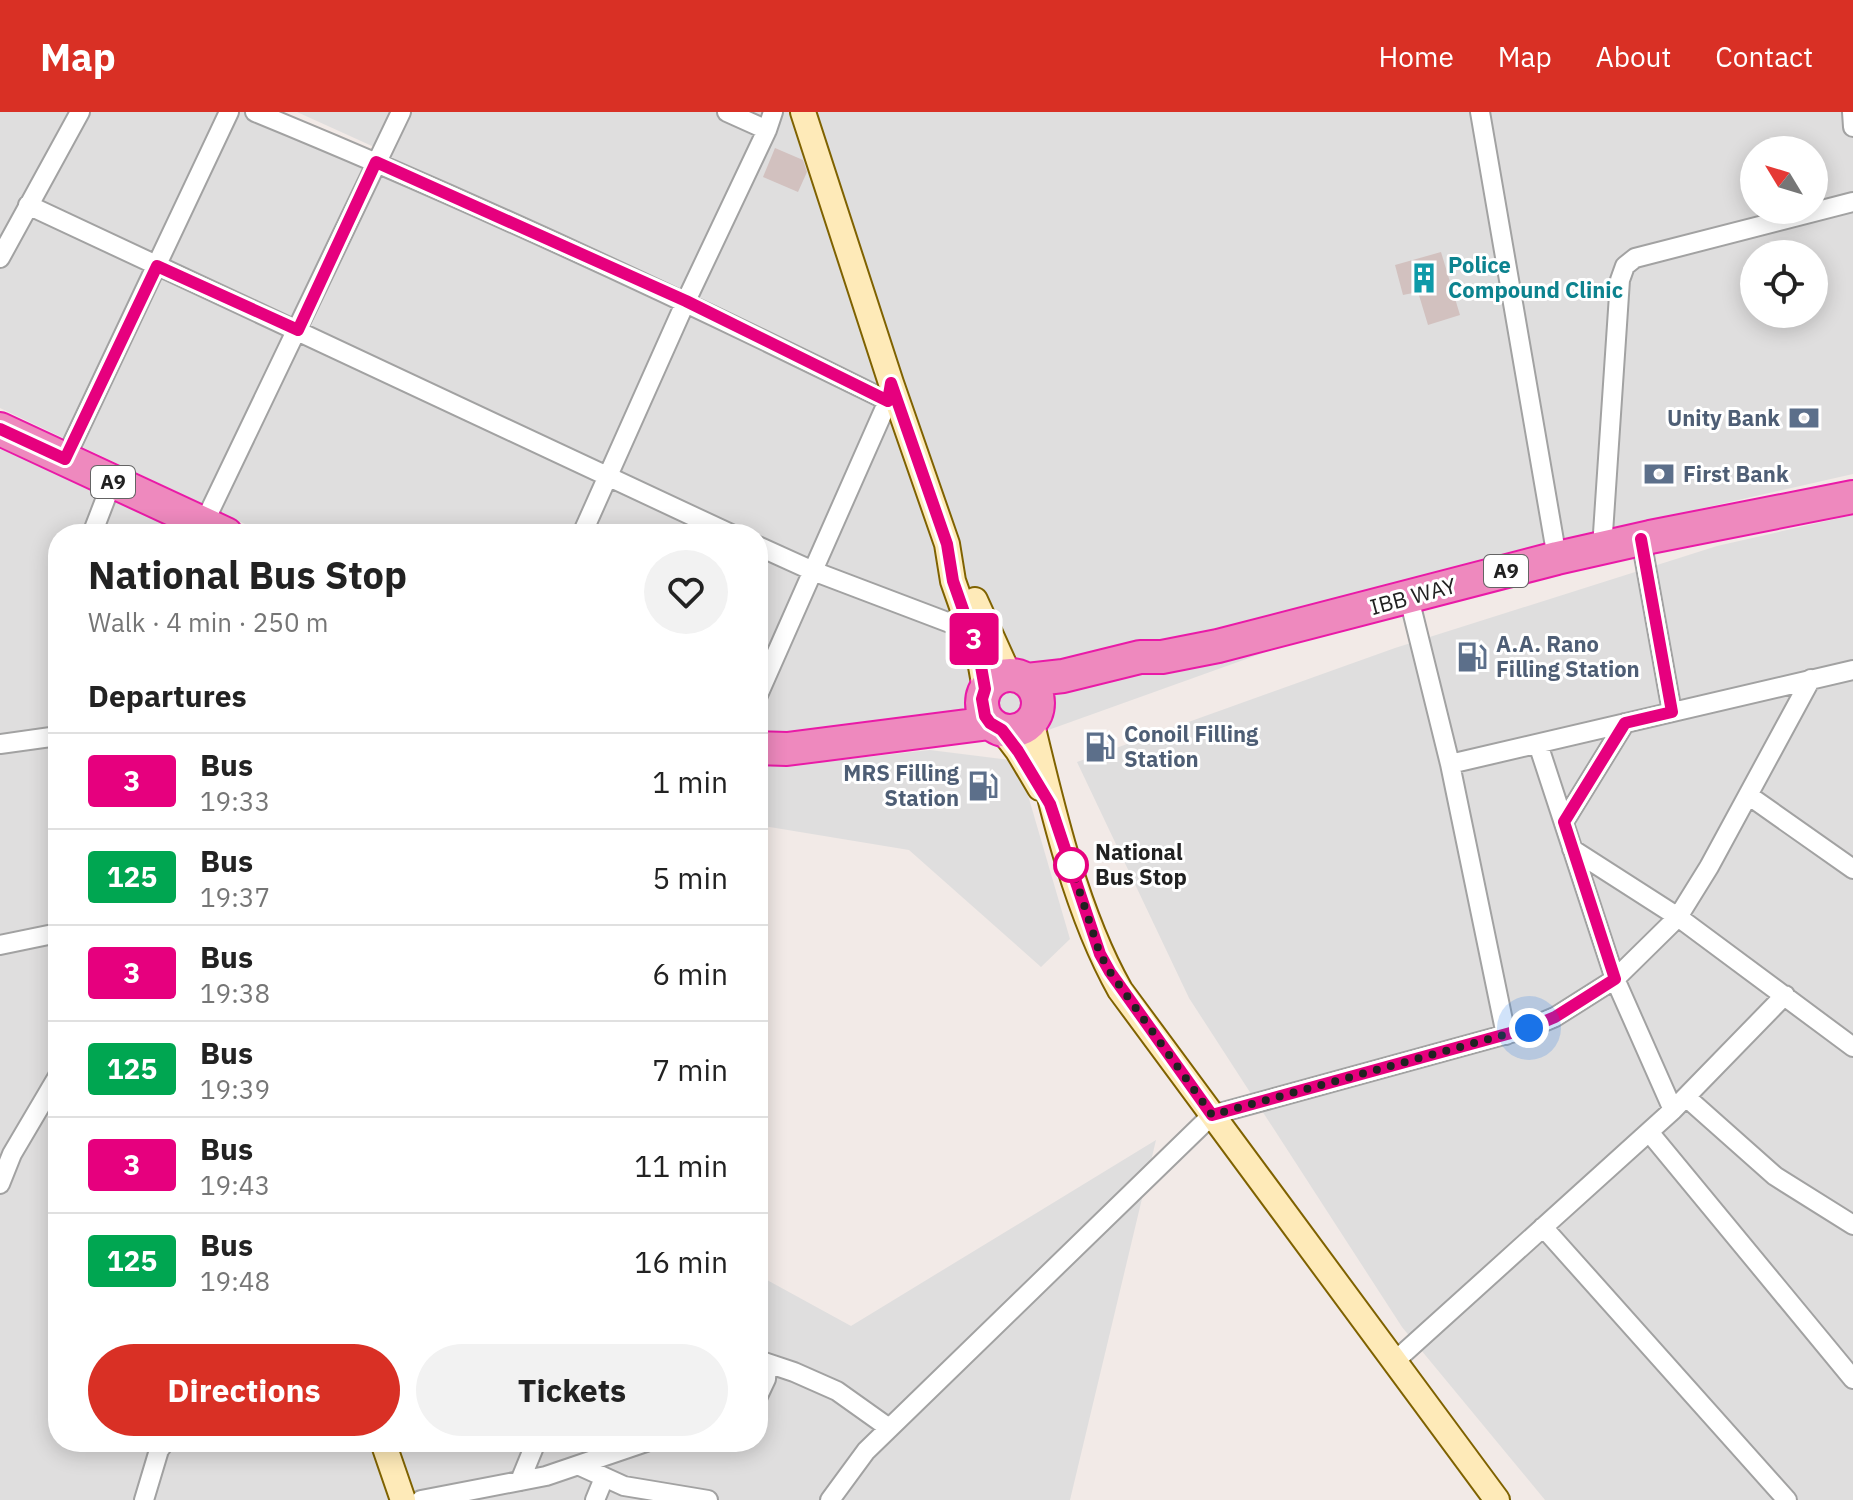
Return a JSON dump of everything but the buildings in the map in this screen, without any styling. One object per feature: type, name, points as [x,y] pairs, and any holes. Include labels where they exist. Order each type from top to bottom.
[{"type":"highway","name":"A9","points":[[0,429],[196,524]]},
{"type":"highway","name":"IBB WAY","points":[[1008,703],[1133,672],[1162,657],[1218,646],[1557,558],[1853,497]]},
{"type":"highway","name":"A9","points":[[768,748],[787,749],[888,737],[1008,703]]},
{"type":"street","points":[[0,258],[80,112]]},
{"type":"street","points":[[65,459],[229,112]]},
{"type":"street","points":[[213,524],[298,330],[401,112]]},
{"type":"street","points":[[587,524],[770,121],[727,112]]},
{"type":"street","points":[[803,112],[890,392],[947,544],[964,574],[1008,703],[1018,751],[1050,804],[1100,954],[1120,990],[1497,1500]]},
{"type":"street","points":[[1480,112],[1557,558]]},
{"type":"street","points":[[1852,112],[1853,127]]},
{"type":"street","points":[[267,114],[890,392]]},
{"type":"street","points":[[1602,548],[1620,280],[1625,266],[1635,258],[1853,202]]},
{"type":"street","points":[[28,205],[709,524]]},
{"type":"street","points":[[768,672],[890,392]]},
{"type":"street","points":[[96,524],[112,482]]},
{"type":"street","points":[[1641,539],[1672,712]]},
{"type":"street","points":[[947,544],[953,581],[979,655],[1008,703]]},
{"type":"street","points":[[768,551],[813,571],[971,631]]},
{"type":"street","points":[[1409,598],[1450,764],[1506,1035]]},
{"type":"street","points":[[1450,764],[1853,670]]},
{"type":"street","points":[[830,1500],[866,1451],[1212,1115],[1506,1035],[1555,1017],[1615,979],[1678,917],[1709,867],[1811,679]]},
{"type":"street","points":[[1564,822],[1625,723]]},
{"type":"street","points":[[0,744],[48,737]]},
{"type":"street","points":[[1538,744],[1615,979],[1680,1104],[1775,1176],[1853,1225]]},
{"type":"street","points":[[1748,795],[1853,869]]},
{"type":"street","points":[[1572,849],[1678,917],[1853,1047]]},
{"type":"street","points":[[0,945],[48,935]]},
{"type":"street","points":[[1395,1361],[1680,1104],[1785,995]]},
{"type":"street","points":[[0,1184],[12,1154],[48,1093]]},
{"type":"street","points":[[1649,1132],[1853,1379]]},
{"type":"street","points":[[1543,1227],[1787,1500]]},
{"type":"street","points":[[768,1364],[837,1391],[889,1428]]},
{"type":"street","points":[[144,1500],[158,1452]]},
{"type":"street","points":[[386,1452],[403,1500]]},
{"type":"street","points":[[520,1481],[532,1452]]},
{"type":"street","points":[[421,1500],[520,1481],[580,1466],[618,1452]]},
{"type":"street","points":[[580,1466],[624,1486],[708,1500]]},
{"type":"street","points":[[595,1500],[604,1478]]},
{"type":"shaded area","points":[[0,112],[267,112],[380,165],[404,112],[1853,112],[1853,474],[1699,509],[1372,614],[1026,738],[931,726],[852,736],[768,731],[768,524],[245,524],[0,408]]},
{"type":"shaded area","points":[[297,112],[398,112],[383,151]]},
{"type":"shaded area","points":[[0,449],[176,524],[48,524],[48,1452],[768,1452],[768,1280],[851,1326],[1156,1140],[1070,1500],[0,1500]]},
{"type":"shaded area","points":[[1853,515],[1853,1500],[1545,1500],[1402,1327],[1189,998],[1077,762],[1395,648],[1717,546]]},
{"type":"shaded area","points":[[930,750],[1018,761],[1070,939],[1041,967],[909,850],[768,827],[768,756],[848,759]]},
{"type":"bus line","name":"3","points":[[0,429],[65,459],[157,266],[298,330],[376,162],[686,301],[888,401],[891,383],[947,544],[953,581],[979,655],[985,689],[982,699],[985,716],[1002,730],[1018,751],[1050,804],[1100,954],[1120,990],[1212,1115],[1529,1028],[1555,1017],[1615,979],[1564,822],[1625,723],[1672,712],[1641,539]]},
{"type":"place","name":"Police Compound Clinic","points":[[1424,278]]},
{"type":"place","name":"Unity Bank","points":[[1804,418]]},
{"type":"place","name":"First Bank","points":[[1659,474]]},
{"type":"place","name":"A.A. Rano Filling Station","points":[[1472,657]]},
{"type":"place","name":"Conoil Filling Station","points":[[1100,747]]},
{"type":"place","name":"MRS Filling Station","points":[[983,786]]},
{"type":"place","name":"National Bus Stop","points":[[1071,865]]},
{"type":"route","points":[[1071,865],[1100,954],[1120,990],[1212,1115],[1529,1028]]}]
